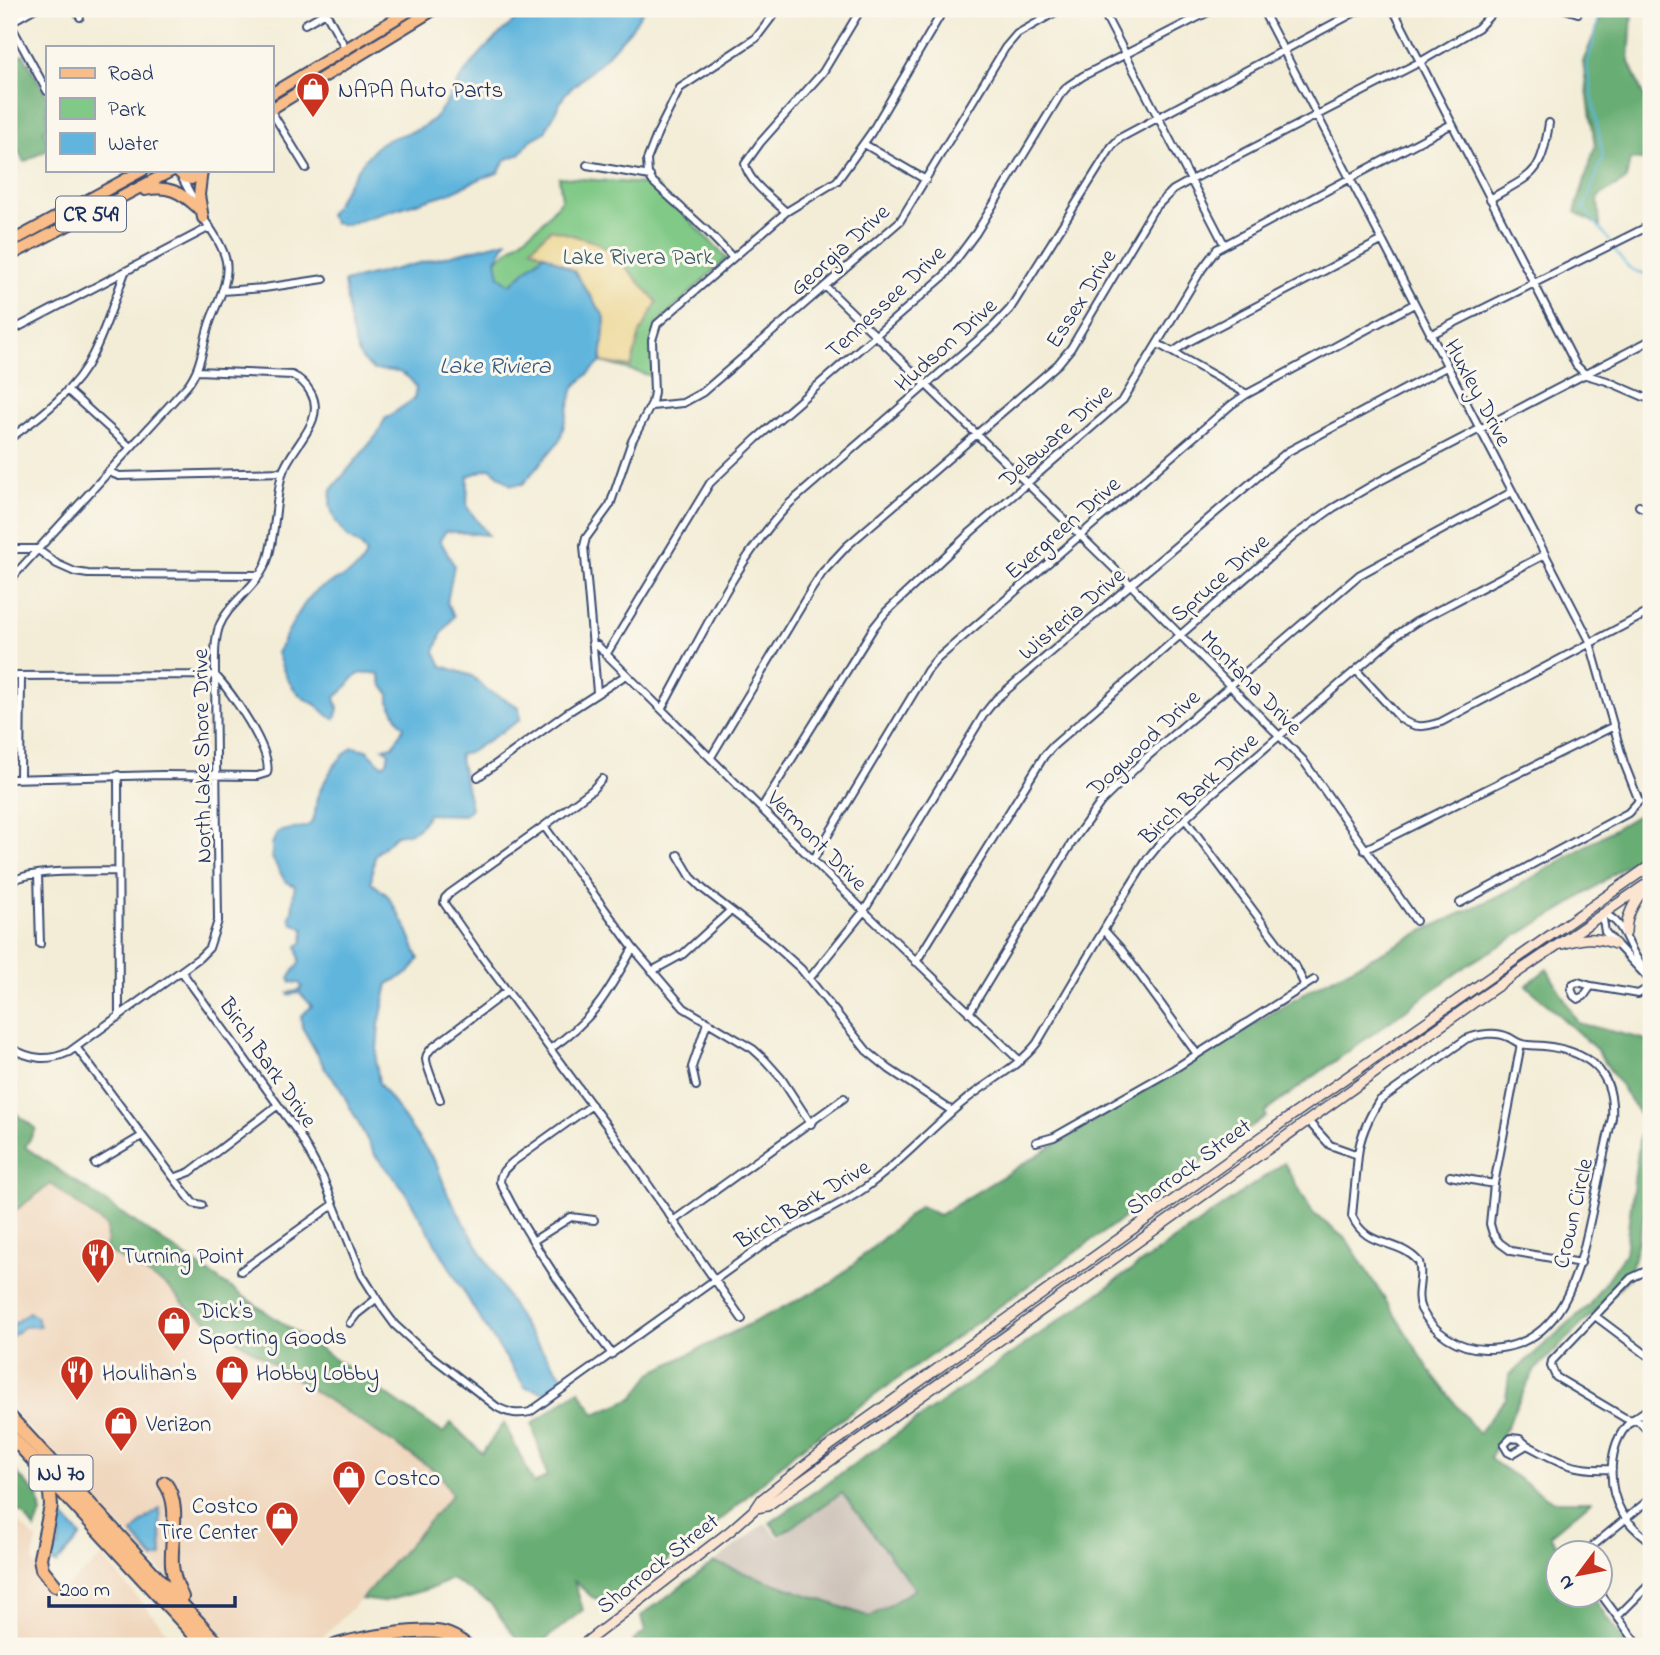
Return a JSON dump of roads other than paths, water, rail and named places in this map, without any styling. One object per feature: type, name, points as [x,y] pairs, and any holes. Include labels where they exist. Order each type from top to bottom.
[{"type":"highway","name":"NJ 70","points":[[9,1416],[220,1646]]},
{"type":"highway","name":"NJ 70","points":[[9,1434],[205,1646]]},
{"type":"highway","points":[[36,1464],[50,1493],[51,1506],[40,1558],[42,1569],[55,1585]]},
{"type":"highway","points":[[165,1483],[173,1494],[172,1565],[177,1586],[188,1610]]},
{"type":"highway","points":[[335,1646],[432,1631],[449,1634],[467,1646]]},
{"type":"main road","points":[[273,93],[412,9]]},
{"type":"main road","points":[[273,109],[434,9]]},
{"type":"main road","name":"CR 549","points":[[9,243],[138,172]]},
{"type":"main road","name":"CR 549","points":[[9,256],[175,172]]},
{"type":"main road","points":[[179,172],[191,179],[200,172]]},
{"type":"main road","points":[[201,172],[199,195],[204,218]]},
{"type":"main road","points":[[131,193],[158,187],[169,189],[185,197],[204,218]]},
{"type":"main road","points":[[1537,944],[1591,915],[1602,913],[1611,900],[1648,867]]},
{"type":"main road","name":"Shorrock Street","points":[[581,1646],[649,1595],[756,1508],[762,1499],[832,1444],[1238,1154],[1648,867]]},
{"type":"main road","points":[[1626,933],[1630,909],[1650,882]]},
{"type":"main road","name":"Shorrock Street","points":[[756,1508],[766,1506],[1602,913],[1650,882]]},
{"type":"main road","points":[[1554,947],[1580,939],[1596,938],[1615,944]]},
{"type":"main road","points":[[1238,1154],[1292,1123],[1308,1121],[1311,1112],[1364,1065]]},
{"type":"street","points":[[34,9],[9,22],[46,89]]},
{"type":"street","points":[[76,9],[80,17]]},
{"type":"street","points":[[733,258],[650,176],[647,160],[680,88],[756,38],[778,9]]},
{"type":"street","points":[[786,212],[752,179],[746,164],[760,143],[823,72],[861,9]]},
{"type":"street","points":[[597,692],[584,546],[586,538],[610,505],[632,441],[651,406],[654,392],[652,340],[657,324],[786,212],[837,181],[864,144],[944,9]]},
{"type":"street","name":"Georgia Drive","points":[[651,406],[683,403],[702,392],[900,221],[1004,48],[1017,34],[1061,9]]},
{"type":"street","points":[[1102,9],[1224,244]]},
{"type":"street","name":"Tennessee Drive","points":[[607,655],[699,500],[716,477],[944,276],[958,260],[1046,116],[1068,86],[1214,9]]},
{"type":"street","name":"Huxley Drive","points":[[1262,9],[1591,643],[1624,763],[1639,801],[1628,813],[1460,903]]},
{"type":"street","name":"Hudson Drive","points":[[662,708],[728,589],[767,527],[790,503],[994,326],[1010,309],[1112,146],[1120,138],[1361,9]]},
{"type":"street","points":[[1393,9],[1576,365],[1586,375],[1651,400]]},
{"type":"street","name":"Essex Drive","points":[[711,757],[822,573],[847,546],[1058,364],[1071,348],[1153,210],[1173,190],[1420,62],[1478,28],[1496,9]]},
{"type":"street","points":[[1565,9],[1578,13]]},
{"type":"street","points":[[305,24],[325,10],[346,49]]},
{"type":"street","points":[[273,113],[306,168]]},
{"type":"street","name":"Delaware Drive","points":[[762,807],[880,619],[971,532],[1123,400],[1207,262],[1224,244],[1452,124]]},
{"type":"street","points":[[1490,198],[1525,178],[1540,164],[1549,124]]},
{"type":"street","points":[[864,144],[926,180]]},
{"type":"street","points":[[587,165],[650,176]]},
{"type":"street","points":[[9,580],[187,386],[197,371],[208,326],[222,290],[227,264],[178,172]]},
{"type":"street","points":[[9,332],[194,236],[204,218]]},
{"type":"street","points":[[194,236],[204,218]]},
{"type":"street","points":[[1430,335],[1651,225]]},
{"type":"street","points":[[1173,352],[1381,241]]},
{"type":"street","points":[[9,439],[40,416],[67,390],[93,356],[125,272]]},
{"type":"street","points":[[222,290],[264,288],[324,279]]},
{"type":"street","name":"Montana Drive","points":[[825,286],[1132,585],[1303,760],[1416,921]]},
{"type":"street","name":"Evergreen Drive","points":[[813,860],[932,666],[1203,428],[1247,394],[1414,304]]},
{"type":"street","name":"Spruce Drive","points":[[916,962],[1044,756],[1180,634],[1317,519],[1377,483],[1651,340]]},
{"type":"street","points":[[1158,344],[1247,394]]},
{"type":"street","name":"Wisteria Drive","points":[[809,979],[864,911],[990,706],[1287,452],[1447,367]]},
{"type":"street","name":"North Lake Shore Drive","points":[[9,1047],[24,1056],[40,1059],[59,1056],[76,1047],[182,972],[209,948],[218,921],[215,675],[220,625],[260,576],[268,558],[283,472],[311,425],[315,404],[305,383],[292,375],[197,371]]},
{"type":"street","points":[[67,390],[130,447]]},
{"type":"street","points":[[108,472],[118,476],[283,472]]},
{"type":"street","name":"Dogwood Drive","points":[[969,1013],[1073,841],[1101,802],[1147,757],[1359,575],[1512,492]]},
{"type":"street","points":[[1639,506],[1651,512]]},
{"type":"street","points":[[9,549],[37,549],[57,564],[88,575],[260,576]]},
{"type":"street","name":"Birch Bark Drive","points":[[182,972],[314,1159],[362,1275],[395,1325],[418,1346],[506,1412],[520,1414],[540,1406],[785,1230],[862,1190],[898,1162],[952,1111],[1020,1062],[1037,1043],[1148,858],[1185,819],[1356,670],[1416,622],[1544,555]]},
{"type":"street","points":[[1356,670],[1401,719],[1409,724],[1427,726],[1441,722],[1651,611]]},
{"type":"street","name":"Vermont Drive","points":[[592,643],[662,708],[864,911],[1020,1062]]},
{"type":"street","points":[[478,777],[626,674]]},
{"type":"street","points":[[9,676],[215,675],[240,708],[262,747],[268,764],[264,775],[118,775],[9,779]]},
{"type":"street","points":[[20,778],[21,676]]},
{"type":"street","points":[[1364,850],[1614,726]]},
{"type":"street","points":[[118,775],[119,1017]]},
{"type":"street","points":[[602,779],[592,790],[449,894],[444,903],[592,1105],[742,1319]]},
{"type":"street","points":[[1185,819],[1297,970],[1304,986]]},
{"type":"street","points":[[544,826],[633,948],[684,1008],[753,1049],[787,1086],[811,1124]]},
{"type":"street","points":[[678,855],[691,877],[788,956],[867,1051],[952,1111]]},
{"type":"street","points":[[9,883],[22,876],[38,874],[117,871]]},
{"type":"street","points":[[38,874],[40,944]]},
{"type":"street","points":[[652,971],[683,954],[730,911]]},
{"type":"street","points":[[1602,913],[1618,923],[1626,933],[1631,948],[1650,982]]},
{"type":"street","points":[[1602,913],[1605,932],[1625,951],[1650,982]]},
{"type":"street","points":[[1104,929],[1197,1054]]},
{"type":"street","points":[[550,1049],[584,1023],[607,995],[633,948]]},
{"type":"street","points":[[1036,1142],[1054,1138],[1197,1054],[1314,980]]},
{"type":"street","points":[[1591,986],[1638,993],[1650,982]]},
{"type":"street","points":[[440,1100],[428,1066],[428,1053],[507,991]]},
{"type":"street","points":[[695,1086],[691,1067],[706,1023]]},
{"type":"street","name":"Crown Circle","points":[[1498,1034],[1506,1035],[1521,1044],[1578,1053],[1595,1065],[1612,1095],[1612,1118],[1581,1263],[1571,1293],[1547,1324],[1522,1343],[1496,1349],[1480,1349],[1446,1338],[1433,1326],[1420,1307],[1418,1296],[1422,1277],[1419,1262],[1409,1252],[1397,1246],[1371,1240],[1356,1225],[1352,1216],[1358,1155],[1371,1113],[1379,1101],[1466,1039],[1477,1035],[1498,1034]]},
{"type":"street","points":[[1521,1044],[1494,1184],[1490,1224],[1500,1243],[1511,1251],[1581,1263]]},
{"type":"street","points":[[76,1047],[193,1203],[202,1206]]},
{"type":"street","points":[[673,1222],[844,1098]]},
{"type":"street","points":[[174,1178],[190,1172],[278,1105]]},
{"type":"street","points":[[592,1105],[503,1170],[500,1182],[556,1280],[612,1354]]},
{"type":"street","points":[[1308,1121],[1330,1145],[1358,1155]]},
{"type":"street","points":[[95,1164],[142,1136]]},
{"type":"street","points":[[1450,1176],[1494,1184]]},
{"type":"street","points":[[1651,1198],[1648,1202],[1651,1210]]},
{"type":"street","points":[[241,1271],[333,1205]]},
{"type":"street","points":[[533,1241],[570,1217],[594,1220]]},
{"type":"street","points":[[1651,1277],[1644,1272],[1631,1278],[1552,1361],[1551,1366],[1553,1373],[1625,1418],[1640,1422],[1651,1434]]},
{"type":"street","points":[[351,1323],[357,1314],[376,1299]]},
{"type":"street","points":[[1595,1316],[1651,1359]]},
{"type":"street","points":[[1651,1407],[1633,1420],[1617,1442],[1612,1469],[1616,1502],[1625,1518],[1651,1542]]},
{"type":"street","points":[[1527,1445],[1566,1465],[1591,1470],[1612,1469]]},
{"type":"street","points":[[1599,1540],[1651,1498]]},
{"type":"street","points":[[1618,1616],[1651,1583]]},
{"type":"street","points":[[1614,1610],[1639,1646]]},
{"type":"water","points":[[531,9],[644,9],[632,28],[603,60],[565,94],[545,132],[531,140],[520,154],[505,160],[498,173],[449,193],[345,225],[334,223],[329,215],[353,176],[376,147],[432,120],[479,55],[505,29]]},
{"type":"water","name":"Lake Riviera","points":[[507,241],[496,260],[499,276],[510,285],[544,254],[574,271],[605,318],[601,362],[574,387],[560,440],[523,484],[511,485],[490,468],[468,476],[467,507],[488,535],[446,531],[440,540],[454,565],[447,603],[454,616],[441,635],[435,652],[442,666],[472,676],[487,690],[519,707],[520,720],[470,752],[459,755],[471,808],[464,815],[428,814],[416,830],[396,835],[375,855],[371,882],[388,896],[405,925],[419,959],[409,973],[388,984],[379,1025],[376,1062],[379,1083],[436,1163],[448,1195],[524,1326],[564,1379],[553,1392],[525,1387],[477,1314],[404,1190],[375,1155],[339,1086],[326,1070],[302,1027],[301,1016],[312,1006],[300,993],[288,993],[302,987],[299,983],[291,982],[289,978],[300,962],[297,946],[303,942],[304,929],[292,923],[290,917],[295,886],[285,881],[272,858],[272,844],[277,833],[312,822],[318,795],[342,757],[353,747],[367,750],[382,765],[387,762],[389,752],[383,748],[393,746],[404,727],[389,702],[389,693],[382,685],[379,674],[357,675],[335,697],[338,709],[335,719],[297,692],[286,677],[277,653],[294,620],[310,597],[352,572],[363,561],[366,553],[361,546],[347,537],[336,522],[330,506],[331,490],[377,435],[385,419],[414,399],[416,387],[408,377],[393,371],[374,370],[362,359],[352,333],[344,282]]},
{"type":"water","points":[[29,1312],[37,1318],[40,1326],[23,1327],[9,1339],[9,1328]]},
{"type":"water","points":[[160,1508],[162,1556],[154,1559],[133,1534],[142,1522]]},
{"type":"water","points":[[59,1512],[81,1536],[56,1564],[53,1563],[52,1555],[59,1546]]},
{"type":"waterway","points":[[1601,9],[1587,66],[1603,157],[1584,208],[1609,240]]},
{"type":"waterway","points":[[1614,248],[1629,267],[1651,274]]},
{"type":"place","name":"NAPA Auto Parts","points":[[313,119]]},
{"type":"place","name":"Turning Point","points":[[98,1285]]},
{"type":"place","name":"Dick's Sporting Goods","points":[[174,1353]]},
{"type":"place","name":"Houlihan's","points":[[77,1402]]},
{"type":"place","name":"Hobby Lobby","points":[[232,1402]]},
{"type":"place","name":"Verizon","points":[[121,1453]]},
{"type":"place","name":"Costco","points":[[349,1507]]},
{"type":"place","name":"Costco Tire Center","points":[[282,1548]]},
{"type":"park label","name":"Lake Rivera Park","points":[[638,256]]}]
